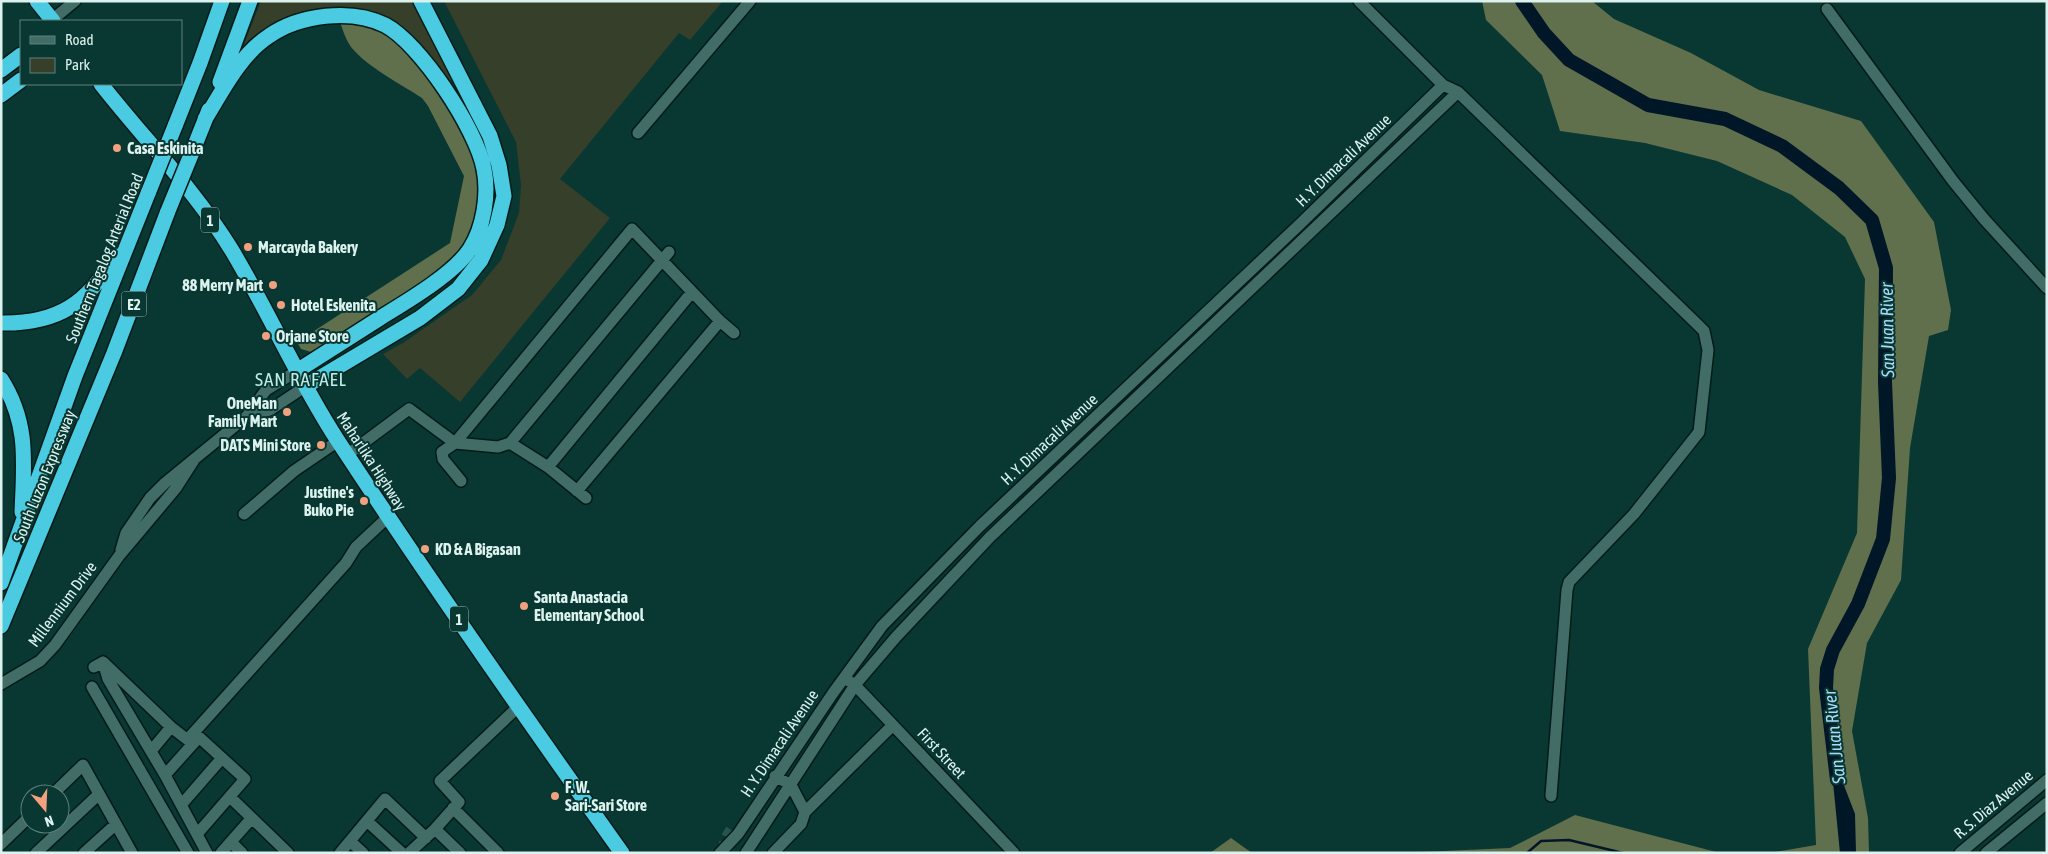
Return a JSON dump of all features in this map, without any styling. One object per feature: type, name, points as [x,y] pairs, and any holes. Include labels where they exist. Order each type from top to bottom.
[{"type":"highway","points":[[37,1],[52,20]]},
{"type":"highway","name":"Southern Tagalog Arterial Road","points":[[71,387],[200,63],[222,1]]},
{"type":"highway","name":"E2","points":[[205,119],[229,62],[250,1]]},
{"type":"highway","points":[[306,386],[420,318],[458,289],[481,260],[498,225],[504,196],[499,165],[490,136],[421,1]]},
{"type":"highway","points":[[205,119],[231,76],[248,54],[268,36],[295,22],[321,16],[355,17],[384,25],[407,41],[432,70],[471,134],[484,168],[486,196],[482,218],[470,250],[445,275],[297,371]]},
{"type":"highway","points":[[1,70],[20,56]]},
{"type":"highway","points":[[1,95],[20,81]]},
{"type":"highway","name":"Maharlika Highway","points":[[102,85],[203,210],[231,249],[297,371],[338,441],[388,517],[622,853]]},
{"type":"highway","name":"South Luzon Expressway","points":[[1,626],[142,281],[205,119]]},
{"type":"highway","points":[[1,323],[24,323],[52,316],[88,294],[100,281],[138,220]]},
{"type":"highway","points":[[1,379],[13,398],[23,437],[21,530]]},
{"type":"highway","name":"South Luzon Expressway","points":[[1,584],[71,387]]},
{"type":"street","points":[[52,20],[75,1]]},
{"type":"street","points":[[638,133],[750,1]]},
{"type":"street","points":[[1359,1],[1442,85],[1458,92],[1704,331],[1707,338],[1706,382],[1700,432],[1634,514],[1569,582],[1551,796]]},
{"type":"street","points":[[1827,9],[1954,181],[1984,219],[2047,288]]},
{"type":"street","name":"H. Y. Dimacali Avenue","points":[[720,853],[738,834],[775,776],[882,626],[980,526],[1299,225],[1442,85]]},
{"type":"street","name":"H. Y. Dimacali Avenue","points":[[746,853],[855,685],[896,637],[990,537],[1458,92]]},
{"type":"street","points":[[462,481],[443,458],[442,452],[455,442],[632,229],[665,255],[692,292],[720,322],[734,333]]},
{"type":"street","points":[[348,455],[410,409],[455,442],[498,447],[510,443],[665,255]]},
{"type":"street","points":[[548,467],[692,292]]},
{"type":"street","points":[[510,443],[548,467],[582,495],[720,322]]},
{"type":"street","name":"Millennium Drive","points":[[1,684],[40,661],[55,645],[119,556],[176,488],[194,460],[246,416],[266,390],[297,371]]},
{"type":"street","name":"Millennium Drive","points":[[246,416],[270,410],[306,386]]},
{"type":"street","points":[[266,390],[279,404]]},
{"type":"street","points":[[244,514],[294,471],[338,441]]},
{"type":"street","points":[[165,775],[190,741],[346,563],[356,548],[388,517]]},
{"type":"street","points":[[980,526],[990,537]]},
{"type":"street","points":[[190,741],[172,727],[135,691],[98,664],[182,804],[207,853]]},
{"type":"street","name":"First Street","points":[[844,678],[855,685],[1014,853]]},
{"type":"street","points":[[92,687],[188,853]]},
{"type":"street","points":[[124,705],[135,691]]},
{"type":"street","points":[[415,851],[459,802],[440,781],[519,706]]},
{"type":"street","points":[[773,853],[801,824],[806,812],[893,725]]},
{"type":"street","points":[[151,751],[172,727]]},
{"type":"street","points":[[190,741],[199,737],[245,779],[198,833]]},
{"type":"street","points":[[182,804],[222,758]]},
{"type":"street","points":[[63,784],[83,765],[130,852]]},
{"type":"street","points":[[775,776],[791,785],[806,812]]},
{"type":"street","name":"R. S. Diaz Avenue","points":[[1960,853],[2047,780]]},
{"type":"street","points":[[731,830],[754,801],[764,793]]},
{"type":"street","points":[[36,853],[98,795]]},
{"type":"street","points":[[230,797],[287,852]]},
{"type":"street","points":[[340,853],[385,799],[426,838]]},
{"type":"street","name":"R. S. Diaz Avenue","points":[[1986,853],[2047,803]]},
{"type":"street","points":[[453,808],[498,853]]},
{"type":"street","points":[[221,853],[251,819]]},
{"type":"street","points":[[367,821],[402,853]]},
{"type":"street","points":[[763,853],[785,831],[801,824]]},
{"type":"street","points":[[84,853],[115,825]]},
{"type":"street","points":[[1,844],[20,826]]},
{"type":"street","points":[[435,829],[460,853]]},
{"type":"street","points":[[350,841],[363,853]]},
{"type":"street","points":[[231,842],[242,853]]},
{"type":"green space","points":[[261,1],[415,1],[454,78],[447,82],[403,31],[301,16],[238,60]]},
{"type":"green space","points":[[444,1],[723,1],[690,40],[679,33],[560,179],[610,218],[460,402],[420,368],[407,379],[383,354],[403,343],[472,295],[501,260],[519,213],[521,185],[516,142]]},
{"type":"green space","points":[[1482,1],[1592,1],[1614,19],[1691,53],[1759,90],[1861,121],[1934,222],[1951,310],[1948,330],[1929,336],[1910,448],[1901,580],[1867,643],[1852,731],[1868,818],[1869,853],[1770,853],[1816,845],[1808,649],[1857,533],[1865,279],[1845,237],[1792,195],[1717,161],[1645,143],[1560,131],[1542,75],[1486,20]]},
{"type":"green space","points":[[340,22],[365,24],[388,32],[429,71],[471,153],[478,177],[479,202],[472,226],[463,245],[445,266],[321,349],[311,352],[301,349],[297,342],[450,243],[464,176],[422,98],[375,68],[358,54],[351,47]]},
{"type":"green space","points":[[1575,815],[1720,853],[1399,853],[1510,848]]},
{"type":"green space","points":[[1231,838],[1252,853],[1210,853]]},
{"type":"water","points":[[1835,762],[1855,814],[1856,853],[1840,853],[1833,782]]},
{"type":"waterway","name":"San Juan River","points":[[1522,1],[1544,33],[1569,60],[1648,105],[1725,119],[1782,146],[1839,188],[1872,220],[1886,268],[1885,382],[1889,478],[1883,539],[1858,604],[1833,650],[1827,669],[1826,688],[1837,780]]},
{"type":"waterway","points":[[1527,853],[1541,841],[1569,840],[1623,853]]},
{"type":"tunnel","points":[[725,853],[725,841],[731,830]]},
{"type":"place","name":"Casa Eskinita","points":[[117,148]]},
{"type":"place","name":"Marcayda Bakery","points":[[248,247]]},
{"type":"place","name":"88 Merry Mart","points":[[273,285]]},
{"type":"place","name":"Hotel Eskenita","points":[[281,305]]},
{"type":"place","name":"Orjane Store","points":[[266,336]]},
{"type":"place","name":"OneMan Family Mart","points":[[287,412]]},
{"type":"place","name":"DATS Mini Store","points":[[321,445]]},
{"type":"place","name":"Justine's Buko Pie","points":[[364,501]]},
{"type":"place","name":"KD & A Bigasan","points":[[425,549]]},
{"type":"place","name":"Santa Anastacia Elementary School","points":[[524,606]]},
{"type":"place","name":"F. W. Sari-Sari Store","points":[[555,796]]},
{"type":"district","name":"SAN RAFAEL","points":[[301,379]]}]
